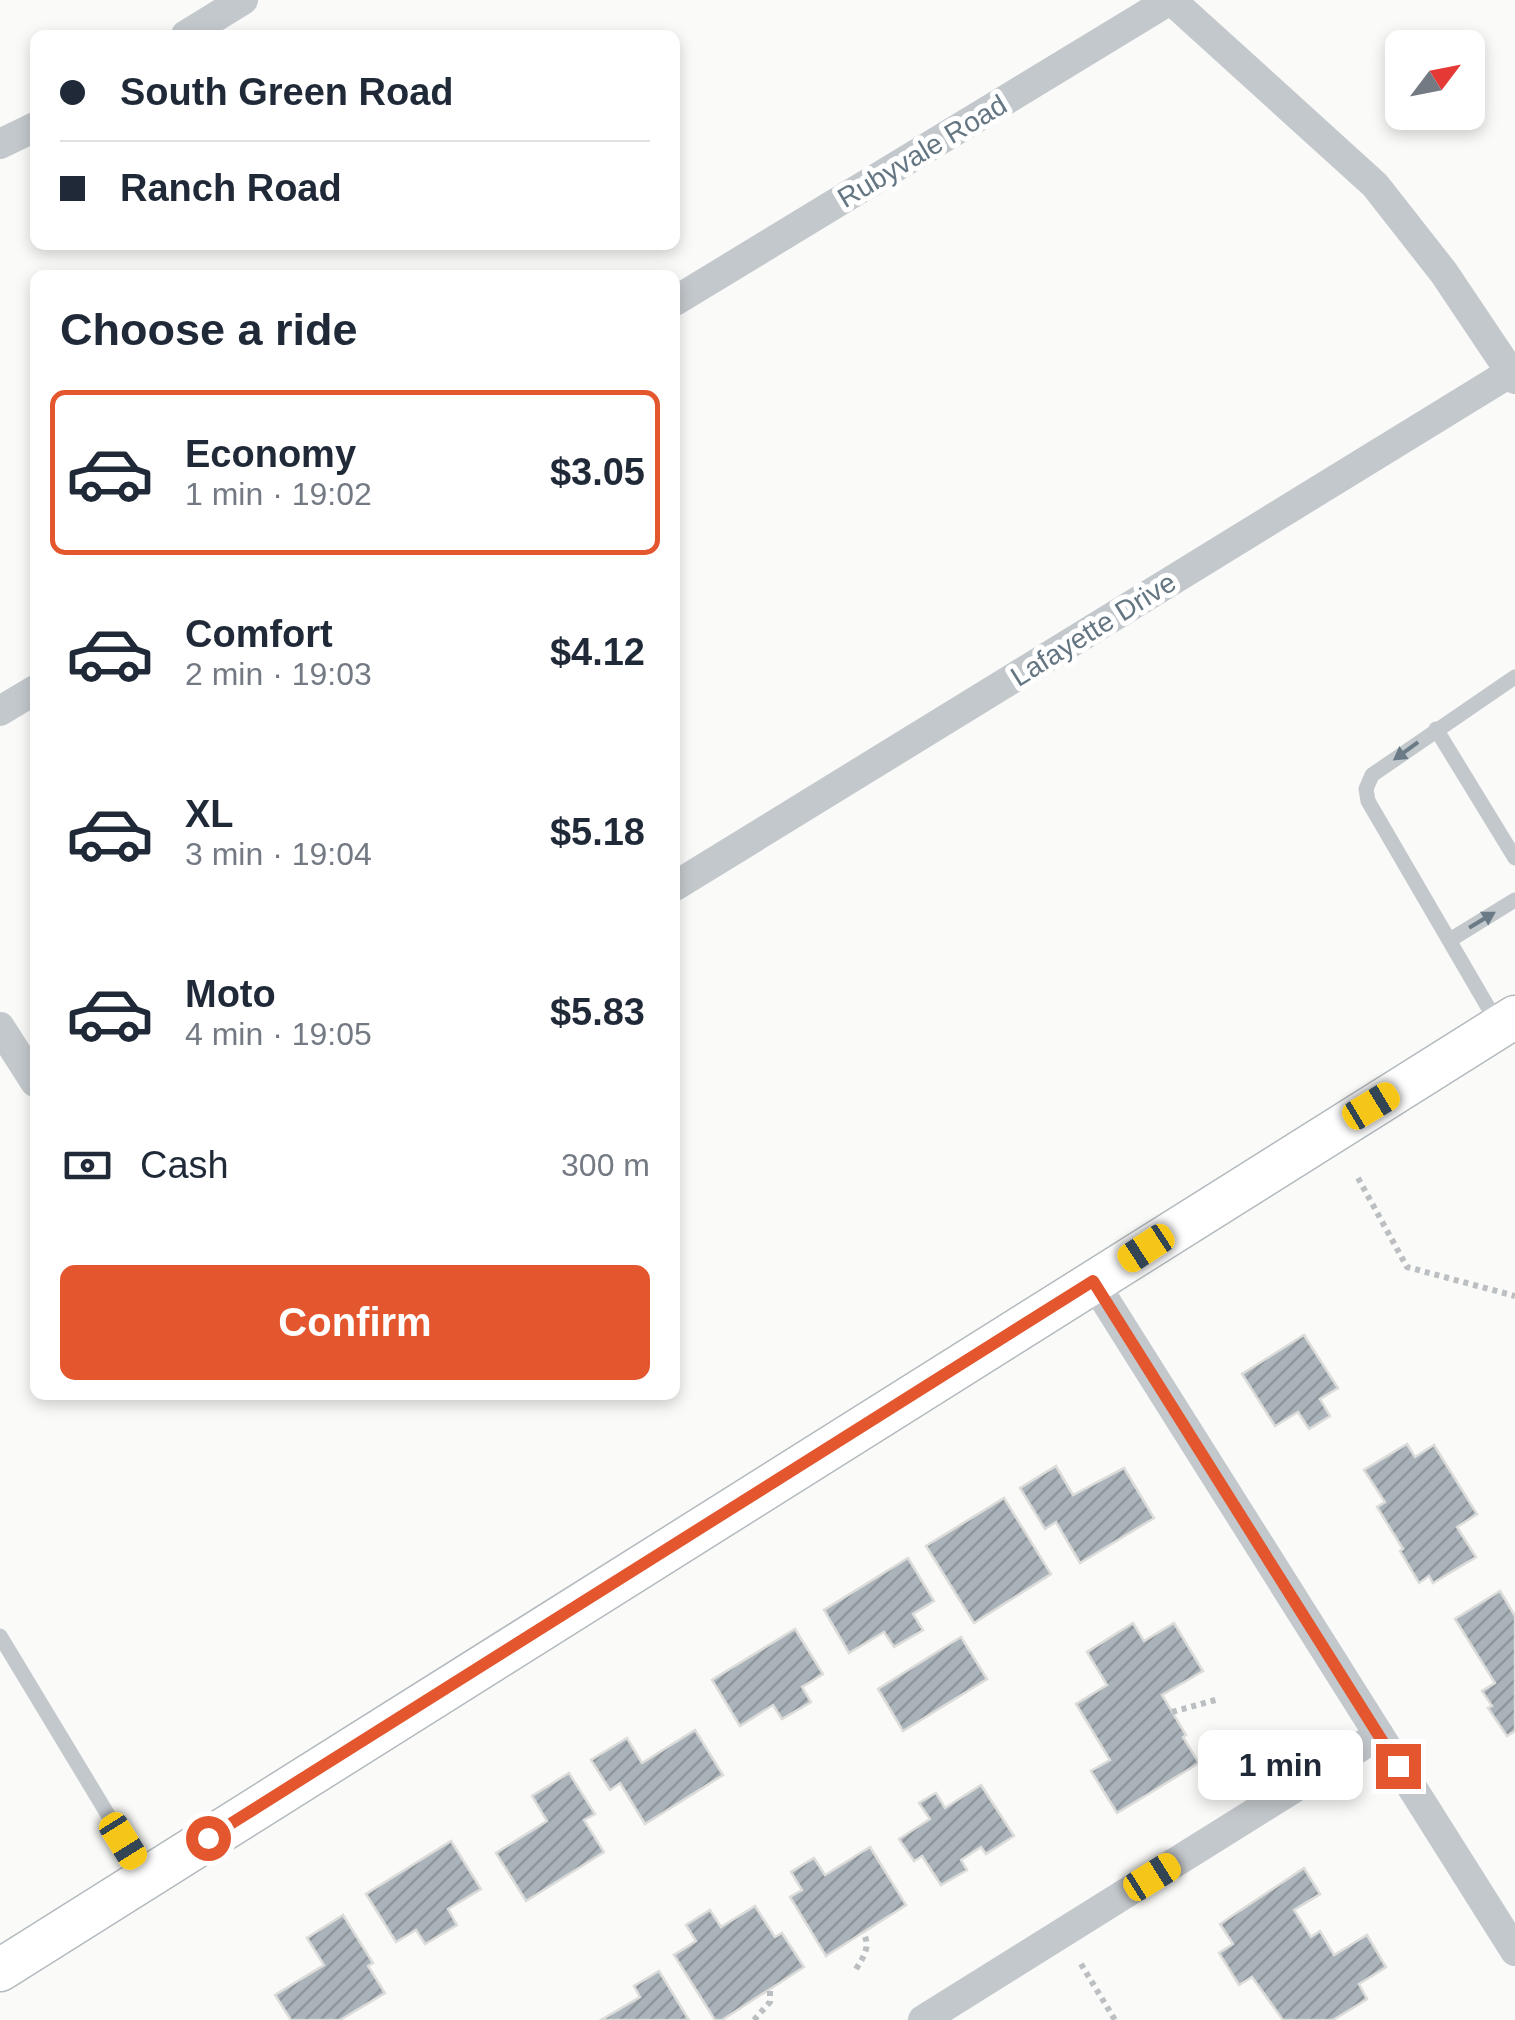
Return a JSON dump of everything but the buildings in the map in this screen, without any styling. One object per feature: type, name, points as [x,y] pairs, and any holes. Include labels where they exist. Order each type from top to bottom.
[{"type":"main road","points":[[0,1970],[1507,1021]]},
{"type":"street","points":[[194,30],[243,0]]},
{"type":"street","points":[[1170,0],[1375,185],[1444,273],[1513,376]]},
{"type":"street","name":"Rubyvale Road","points":[[680,298],[1170,0]]},
{"type":"street","points":[[0,144],[30,130]]},
{"type":"street","name":"Lafayette Drive","points":[[680,883],[1513,376]]},
{"type":"street","points":[[0,711],[30,693]]},
{"type":"street","points":[[0,1026],[30,1074]]},
{"type":"street","points":[[1093,1281],[1515,1951]]},
{"type":"street","points":[[923,2020],[1379,1735]]},
{"type":"lane","points":[[1507,1021],[1450,940],[1368,801],[1366,789],[1372,775],[1515,676]]},
{"type":"lane","points":[[1436,729],[1515,858]]},
{"type":"lane","points":[[1450,940],[1515,900]]},
{"type":"lane","points":[[0,1636],[146,1878]]},
{"type":"path","points":[[1358,1178],[1407,1267],[1515,1296]]},
{"type":"path","points":[[1172,1712],[1219,1699]]},
{"type":"path","points":[[856,1969],[868,1944],[863,1932]]},
{"type":"path","points":[[1080,1964],[1115,2020]]},
{"type":"path","points":[[754,2020],[770,2002],[770,1988]]},
{"type":"route","points":[[208,1838],[1093,1281],[1398,1766]]}]
